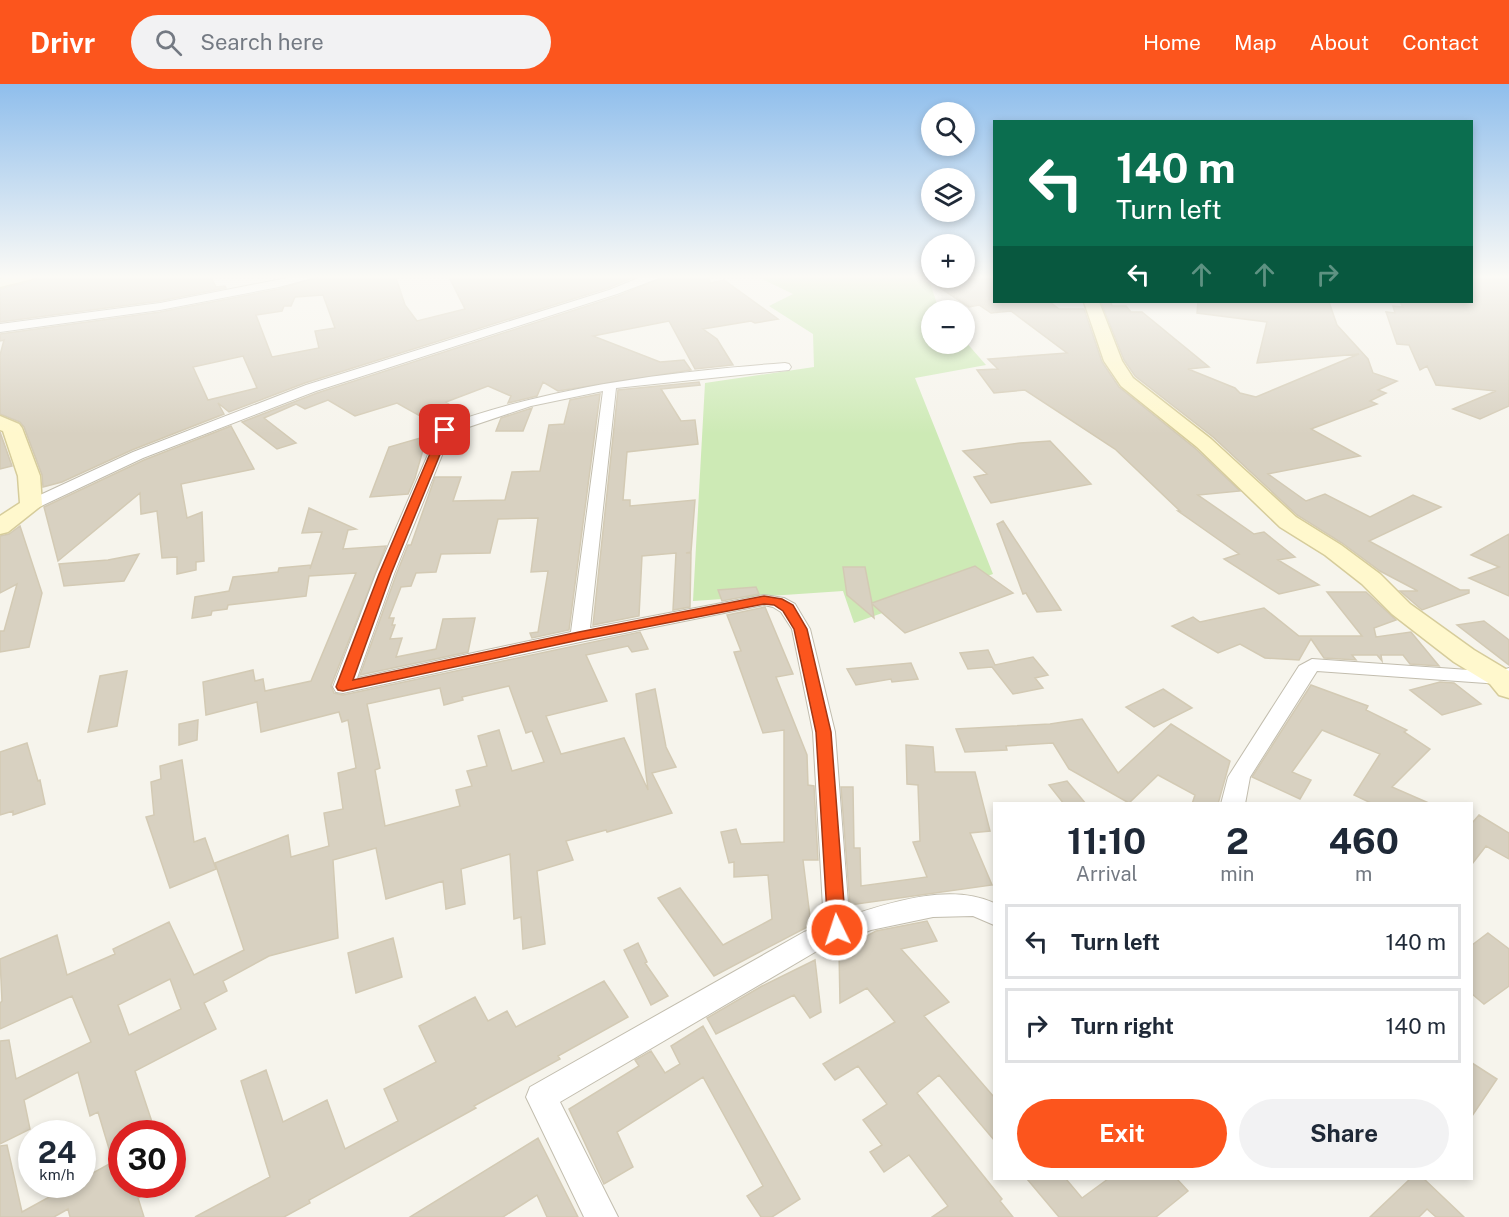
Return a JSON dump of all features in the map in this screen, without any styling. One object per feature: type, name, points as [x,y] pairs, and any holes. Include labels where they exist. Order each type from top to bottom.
[{"type":"street","points":[[0,528],[31,505],[138,455],[311,388],[500,328]]},
{"type":"street","points":[[1101,328],[1113,361],[1127,382],[1204,443],[1288,522],[1333,550],[1371,579],[1401,609],[1464,656],[1506,680]]},
{"type":"street","points":[[785,367],[695,373],[610,385],[535,400],[445,430],[385,574],[343,687],[579,636],[764,600],[778,602],[788,608],[801,629],[824,732],[837,930]]},
{"type":"street","points":[[579,636],[610,385]]},
{"type":"street","points":[[0,422],[12,428],[29,476],[31,505]]},
{"type":"street","points":[[1233,802],[1239,777],[1306,670],[1312,666],[1506,680]]},
{"type":"street","points":[[601,1217],[541,1097],[813,940],[837,930],[912,909],[975,906],[993,915]]},
{"type":"green space","points":[[803,328],[921,328],[921,354],[975,352],[986,365],[915,378],[993,574],[854,623],[843,591],[693,601],[705,383],[814,367],[813,334]]},
{"type":"building","points":[[45,328],[261,328],[272,357],[319,348],[315,331],[335,328],[481,328],[305,383],[229,412],[218,403],[224,414],[132,450],[62,482],[43,487],[42,475],[24,427],[20,422],[0,414],[0,355],[4,340],[0,341],[0,334]],"holes":[[[243,356],[257,388],[208,400],[193,367]]]},
{"type":"building","points":[[519,328],[634,328],[593,336],[660,362],[684,360],[691,370],[558,391],[543,382],[537,396],[508,403],[511,396],[488,386],[446,402],[466,416],[438,426],[397,403],[355,416],[328,400],[305,409],[296,404],[264,418],[296,443],[277,449],[242,422],[317,393]]},
{"type":"building","points":[[673,328],[710,328],[703,329],[717,339],[733,365],[695,369]]},
{"type":"building","points":[[1033,328],[1090,328],[1102,362],[1119,387],[1196,449],[1240,491],[1198,495],[1254,534],[1264,532],[1295,557],[1278,560],[1319,585],[1279,594],[1224,559],[1239,554],[1178,511],[1180,511],[1115,449],[1025,390],[994,393],[977,370],[998,369],[988,359],[1067,353]]},
{"type":"building","points":[[1111,328],[1161,328],[1209,367],[1188,369],[1235,388],[1240,393],[1256,397],[1359,354],[1257,363],[1266,328],[1340,328],[1368,359],[1373,373],[1397,381],[1378,390],[1386,393],[1370,401],[1377,404],[1311,429],[1360,456],[1268,474],[1306,501],[1325,494],[1370,517],[1413,495],[1441,507],[1369,541],[1460,590],[1469,590],[1469,593],[1422,610],[1400,591],[1418,591],[1380,571],[1342,543],[1297,515],[1213,437],[1135,376],[1124,360]]},
{"type":"building","points":[[1391,328],[1509,328],[1509,406],[1480,419],[1453,409],[1496,391],[1436,385],[1427,366],[1420,370],[1409,345],[1397,344]]},
{"type":"building","points":[[699,382],[700,385],[661,389],[681,421],[695,420],[698,444],[627,452],[623,500],[630,500],[630,506],[695,500],[691,552],[686,553],[691,553],[690,607],[673,610],[676,553],[642,556],[639,616],[593,625],[618,390]]},
{"type":"building","points":[[600,394],[569,630],[532,638],[530,633],[538,632],[548,571],[531,572],[538,518],[498,519],[490,553],[441,554],[436,572],[416,573],[411,586],[401,587],[389,618],[394,618],[392,625],[395,625],[390,639],[402,638],[396,657],[436,649],[443,619],[475,618],[468,652],[360,675],[435,477],[461,477],[453,501],[505,500],[512,472],[540,471],[549,425],[564,424],[570,400]]},
{"type":"building","points":[[532,408],[523,431],[496,431],[501,418]]},
{"type":"building","points":[[231,426],[254,469],[181,484],[187,518],[202,512],[204,561],[196,562],[196,570],[177,574],[177,557],[162,558],[157,511],[141,514],[140,493],[58,561],[44,507],[144,460]]},
{"type":"building","points":[[0,432],[12,466],[0,469]]},
{"type":"building","points":[[427,436],[408,494],[370,497],[389,447]]},
{"type":"building","points":[[1050,441],[1091,484],[991,503],[974,477],[987,474],[963,451],[1020,443]]},
{"type":"building","points":[[309,508],[356,529],[348,530],[343,549],[386,546],[331,686],[334,693],[343,695],[640,632],[648,649],[632,652],[628,646],[586,655],[607,701],[546,716],[561,754],[624,738],[648,790],[636,694],[655,689],[666,747],[676,767],[652,773],[672,813],[566,841],[573,860],[537,871],[545,944],[523,949],[521,917],[514,919],[510,854],[461,869],[465,904],[446,909],[443,881],[386,899],[376,848],[333,860],[338,938],[269,956],[223,981],[227,991],[204,1003],[216,1029],[135,1071],[151,1120],[108,1120],[108,1145],[98,1112],[90,1116],[78,1072],[24,1100],[28,1120],[18,1120],[18,1135],[0,1144],[0,1041],[9,1040],[16,1079],[91,1042],[72,996],[0,1029],[0,1003],[2,1001],[0,959],[57,935],[67,975],[115,954],[113,949],[169,922],[194,975],[244,950],[215,863],[288,835],[291,857],[329,846],[324,813],[343,809],[338,773],[356,768],[348,720],[342,722],[339,712],[261,732],[257,702],[206,715],[203,682],[253,670],[255,681],[263,679],[265,691],[311,681],[356,573],[309,576],[306,596],[228,605],[227,609],[212,611],[211,615],[192,618],[195,597],[229,591],[233,577],[278,572],[279,568],[311,565],[310,569],[322,532],[302,533]],"holes":[[[509,686],[526,733],[532,731],[544,762],[512,771],[499,730],[478,736],[487,766],[467,771],[472,786],[456,790],[460,806],[385,826],[375,770],[380,768],[367,704],[440,688],[444,705],[463,700],[462,697]],[[170,979],[181,1009],[129,1035],[118,1005]]]},
{"type":"building","points":[[1003,521],[1061,610],[1037,612],[1026,593],[1023,594],[997,524]]},
{"type":"building","points":[[20,526],[42,593],[29,647],[0,652],[0,631],[4,631],[17,584],[0,593],[0,536],[9,534]]},
{"type":"building","points":[[1509,534],[1509,596],[1469,578],[1499,567],[1471,555]]},
{"type":"building","points":[[139,554],[124,581],[64,586],[59,564],[108,560]]},
{"type":"building","points":[[975,566],[1013,593],[905,633],[872,604],[874,618],[847,595],[843,567],[865,567],[872,603]]},
{"type":"building","points":[[756,587],[759,594],[722,601],[718,590]]},
{"type":"building","points":[[1327,592],[1366,592],[1396,620],[1374,628],[1376,637],[1411,632],[1439,666],[1410,664],[1403,655],[1381,655],[1382,661],[1377,655],[1352,655],[1356,660],[1324,658],[1311,639],[1299,660],[1265,658],[1240,644],[1218,653],[1172,626],[1193,617],[1200,622],[1264,608],[1299,636],[1362,636]]},
{"type":"building","points":[[765,607],[793,674],[776,677],[807,755],[808,785],[814,786],[818,860],[803,860],[811,925],[714,976],[658,898],[680,888],[723,945],[772,919],[768,875],[734,877],[734,862],[729,863],[721,832],[736,829],[741,844],[784,842],[784,730],[763,733],[734,652],[741,651],[727,615]]},
{"type":"building","points":[[1484,621],[1509,640],[1509,665],[1457,625]]},
{"type":"building","points":[[988,650],[995,665],[1033,657],[1048,675],[1035,678],[1043,688],[1013,694],[992,667],[968,669],[960,653]]},
{"type":"building","points":[[911,663],[918,679],[892,682],[891,679],[856,685],[847,669]]},
{"type":"building","points":[[127,671],[117,726],[88,732],[100,676]]},
{"type":"building","points":[[1440,682],[1454,683],[1481,704],[1442,715],[1410,690]]},
{"type":"building","points":[[1311,685],[1368,706],[1366,710],[1407,730],[1404,732],[1430,749],[1392,787],[1426,802],[1369,802],[1354,795],[1380,754],[1322,730],[1292,772],[1311,780],[1300,799],[1252,777]]},
{"type":"building","points":[[1163,689],[1192,708],[1154,727],[1126,707]]},
{"type":"building","points":[[1082,719],[1118,773],[1171,724],[1230,761],[1219,802],[1193,802],[1195,795],[1158,775],[1130,802],[1127,802],[1069,769],[1053,743],[1006,746],[1007,750],[965,752],[956,729],[1050,724]]},
{"type":"building","points":[[198,720],[197,740],[179,745],[179,724]]},
{"type":"building","points":[[27,743],[38,781],[40,780],[45,804],[13,815],[13,811],[0,815],[0,752]]},
{"type":"building","points":[[906,745],[933,747],[935,772],[975,772],[990,831],[970,833],[992,885],[850,905],[841,787],[853,787],[854,848],[860,848],[861,886],[927,877],[913,842],[920,841],[918,785],[907,784]]},
{"type":"building","points":[[182,760],[194,842],[205,838],[216,869],[170,888],[146,817],[154,815],[151,782],[161,779],[160,766]]},
{"type":"building","points":[[1067,781],[1084,802],[1062,802],[1049,785]]},
{"type":"building","points":[[1479,815],[1509,833],[1509,859],[1486,846],[1473,863],[1473,822]]},
{"type":"building","points":[[927,921],[937,941],[901,949],[949,1002],[924,1016],[993,1096],[993,1139],[939,1075],[917,1093],[1002,1199],[1000,1201],[1013,1217],[932,1217],[948,1206],[909,1155],[884,1172],[870,1152],[882,1145],[863,1120],[887,1104],[858,1066],[835,1080],[823,1064],[895,1022],[867,988],[840,1003],[839,951],[876,931]]},
{"type":"building","points":[[1488,933],[1509,949],[1509,986],[1484,1004],[1473,995],[1473,944]]},
{"type":"building","points":[[393,938],[402,977],[356,993],[348,953]]},
{"type":"building","points":[[638,943],[647,962],[645,963],[668,996],[651,1005],[624,950]]},
{"type":"building","points":[[815,960],[821,1012],[810,1018],[794,995],[716,1034],[707,1018],[762,986]]},
{"type":"building","points":[[604,981],[628,1017],[558,1056],[560,1059],[474,1106],[476,1108],[309,1200],[310,1203],[284,1217],[195,1217],[270,1177],[241,1081],[266,1070],[283,1122],[327,1100],[345,1149],[398,1121],[384,1089],[436,1062],[419,1026],[475,997],[488,1021],[507,1011],[516,1027]]},
{"type":"building","points":[[703,1026],[800,1199],[772,1217],[761,1217],[747,1196],[763,1186],[703,1077],[617,1132],[633,1167],[604,1184],[569,1109],[639,1066],[635,1060],[651,1051],[665,1073],[680,1064],[671,1046]]},
{"type":"building","points":[[1473,1064],[1497,1079],[1473,1115]]},
{"type":"building","points":[[538,1138],[578,1217],[547,1217],[537,1195],[503,1217],[410,1217]]},
{"type":"building","points":[[7,1145],[22,1212],[47,1198],[96,1198],[96,1171],[108,1165],[108,1198],[138,1198],[144,1217],[70,1217],[68,1209],[54,1217],[0,1217],[0,1146]]},
{"type":"building","points":[[1028,1180],[1067,1180],[1082,1198],[1107,1180],[1178,1180],[1188,1191],[1156,1217],[1059,1217]]},
{"type":"building","points":[[1409,1180],[1425,1180],[1464,1217],[1436,1217],[1427,1209],[1419,1217],[1370,1217]]},
{"type":"route","points":[[445,430],[385,574],[343,687],[579,636],[764,600],[778,602],[788,608],[801,629],[824,732],[837,930]]}]
